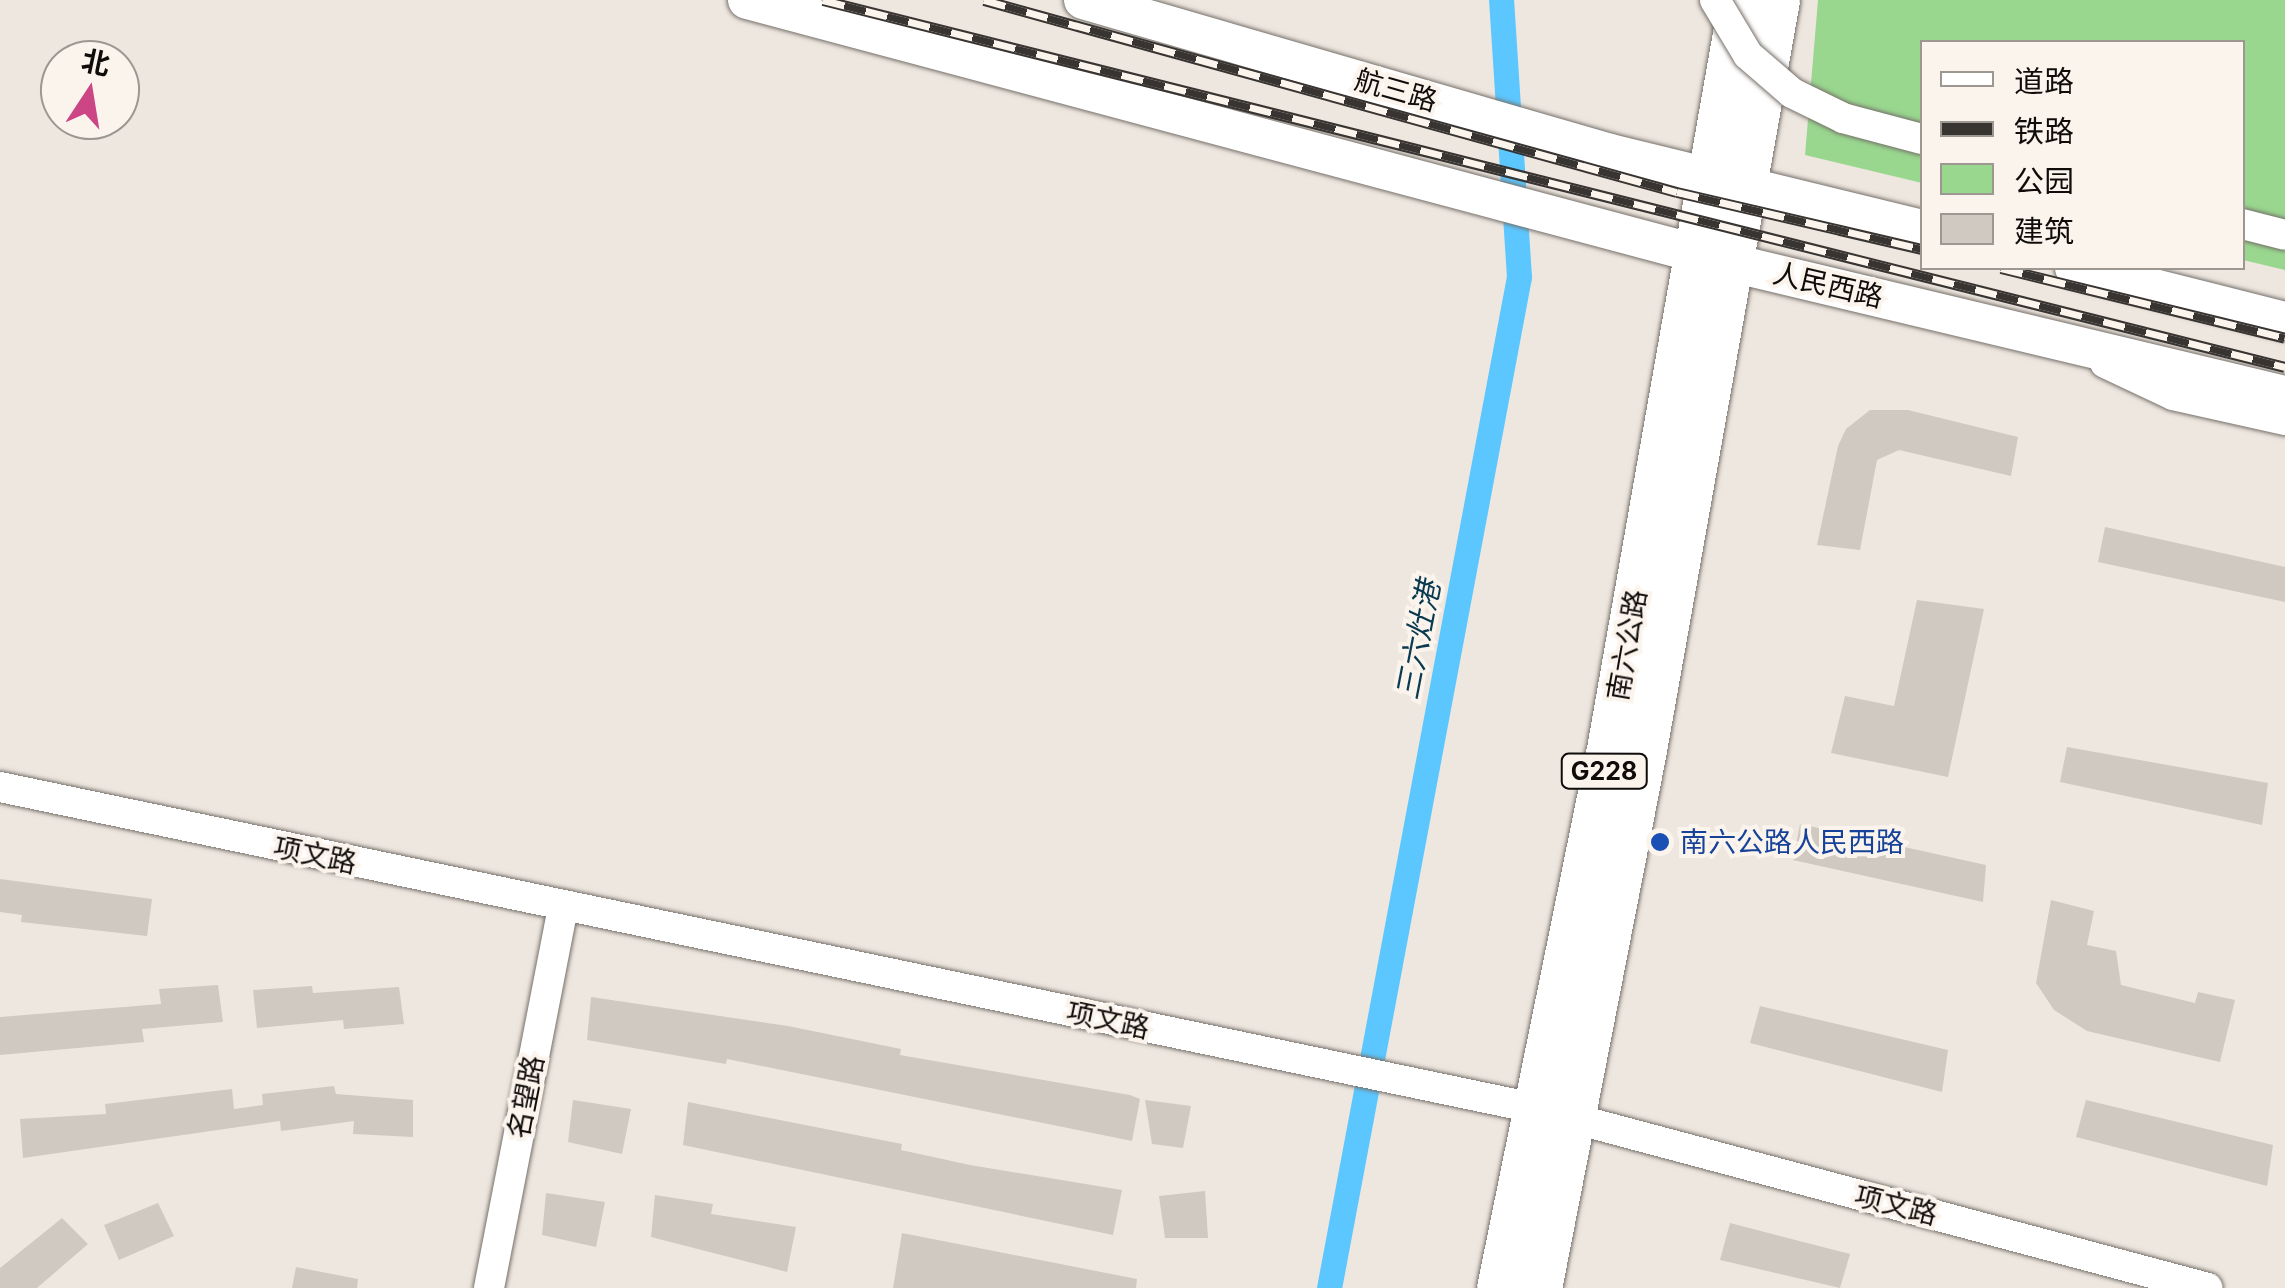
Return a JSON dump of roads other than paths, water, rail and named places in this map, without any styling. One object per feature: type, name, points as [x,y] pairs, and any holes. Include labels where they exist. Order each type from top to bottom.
[{"type":"highway","name":"南六公路","points":[[1733,179],[1741,0]]},
{"type":"highway","name":"南六公路","points":[[1539,1288],[1555,1116],[1714,257],[1778,0]]},
{"type":"highway","name":"南六公路","points":[[1499,1288],[1555,1116]]},
{"type":"main road","name":"人民西路","points":[[749,0],[1714,257],[2285,394]]},
{"type":"main road","name":"航三路","points":[[1083,0],[1610,154],[1733,179]]},
{"type":"main road","points":[[1733,179],[1920,228]]},
{"type":"main road","points":[[2082,270],[2285,321]]},
{"type":"street","points":[[1716,0],[1748,56],[1792,93],[1843,118],[1920,138]]},
{"type":"street","points":[[1733,179],[1920,212]]},
{"type":"street","points":[[2245,225],[2285,236]]},
{"type":"street","points":[[2144,270],[2285,306]]},
{"type":"street","name":"人民西路","points":[[2053,339],[2174,395],[2285,420]]},
{"type":"street","name":"项文路","points":[[0,788],[1380,1076],[1555,1116],[2208,1288]]},
{"type":"street","name":"名望路","points":[[489,1288],[563,906]]},
{"type":"waterway","name":"三六灶港","points":[[1329,1288],[1519,277],[1501,0]]},
{"type":"railway","points":[[823,0],[2285,367]]},
{"type":"railway","points":[[984,0],[1677,192],[1920,249]]},
{"type":"railway","points":[[2009,270],[2285,338]]},
{"type":"place","name":"南六公路人民西路","points":[[1660,842]]}]
